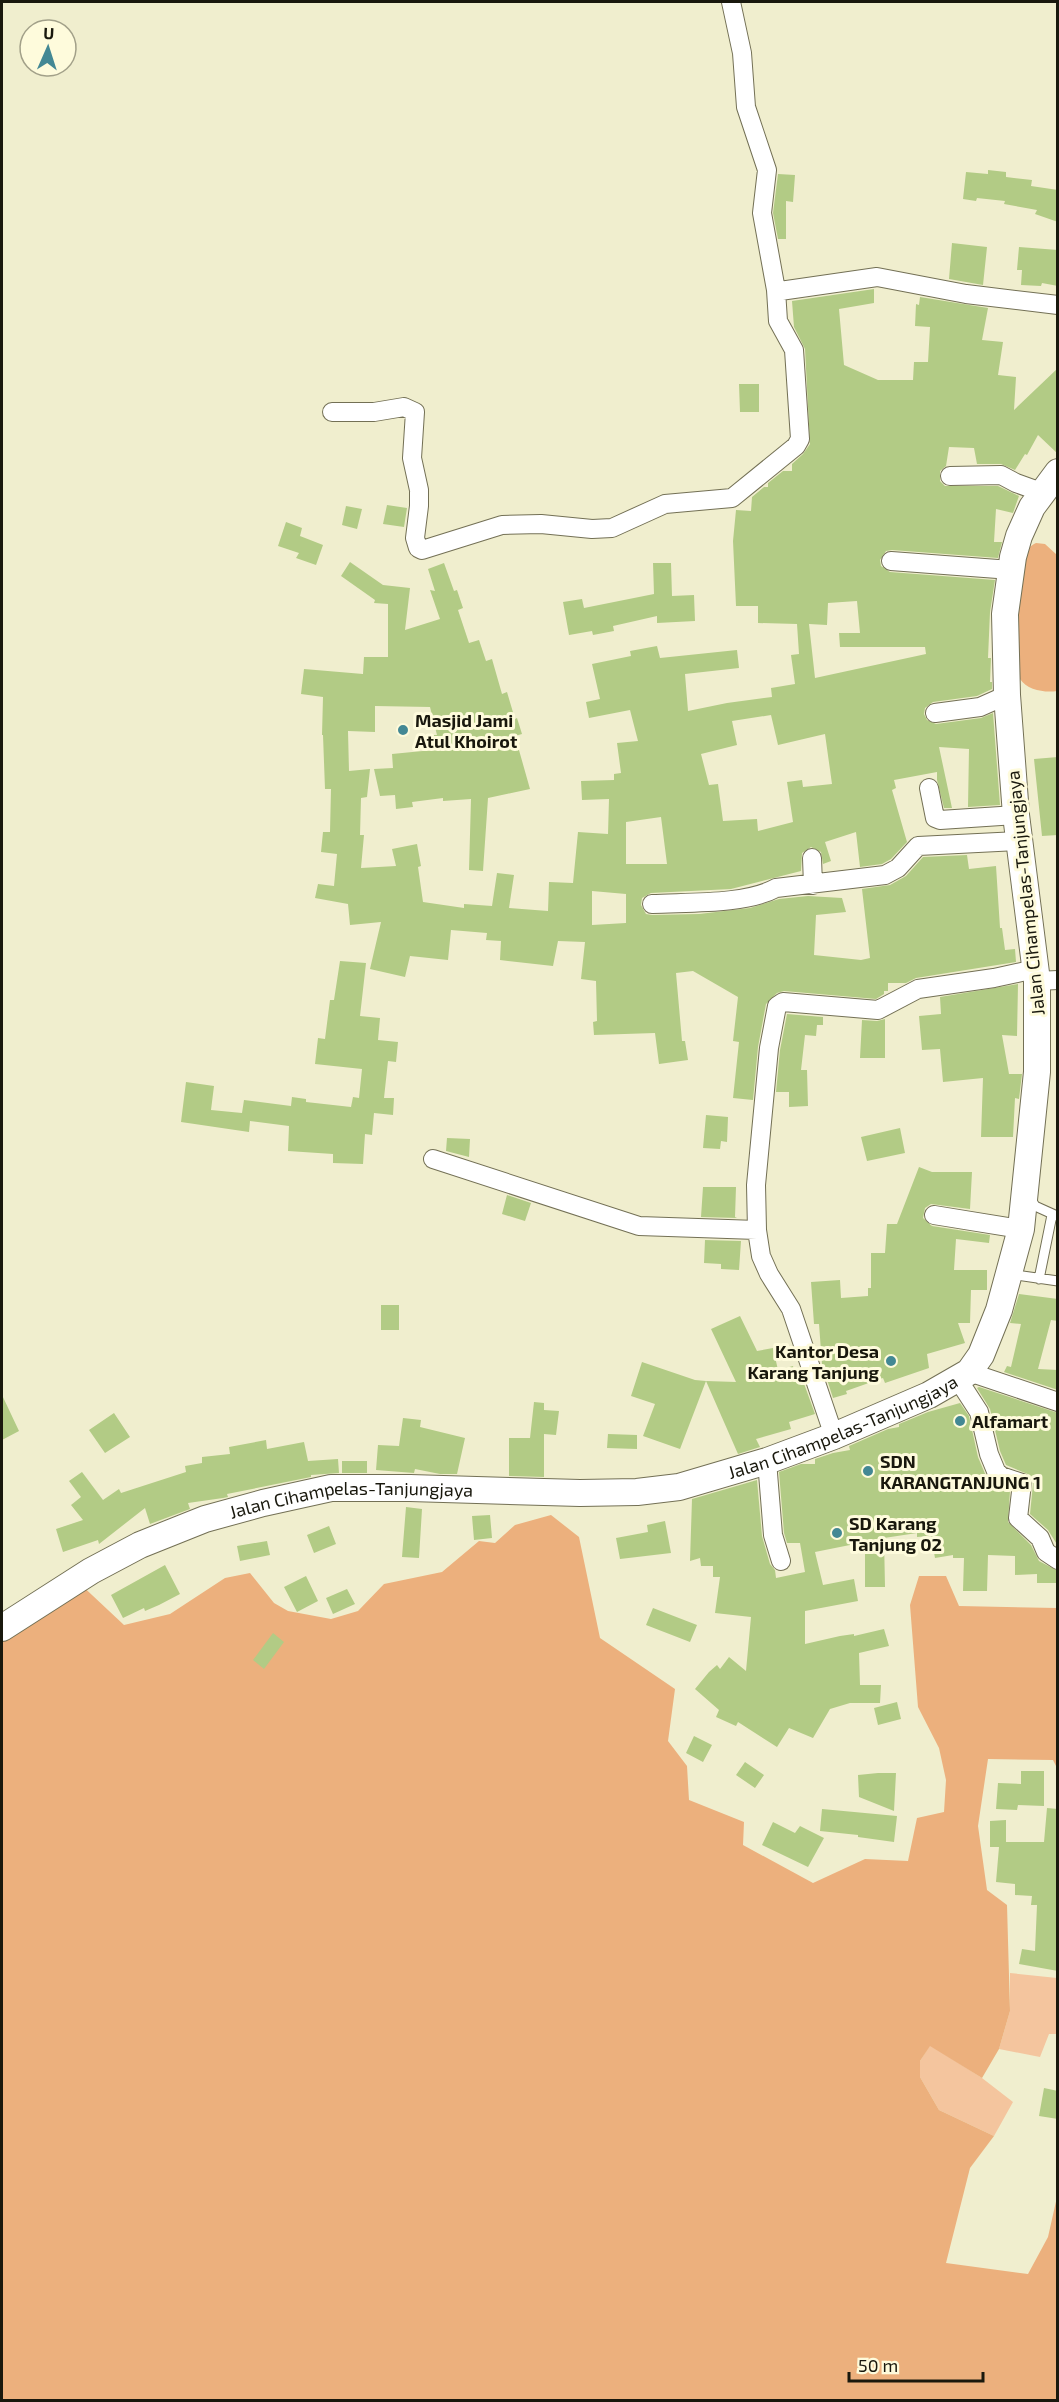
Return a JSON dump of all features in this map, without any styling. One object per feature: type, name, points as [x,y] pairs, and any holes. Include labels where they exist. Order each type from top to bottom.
[{"type":"main road","name":"Jalan Cihampelas-Tanjungjaya","points":[[2,1628],[91,1571],[140,1545],[205,1519],[264,1503],[331,1488],[580,1493],[637,1492],[679,1487],[767,1461],[834,1436],[929,1395],[963,1375],[981,1355],[999,1310],[1021,1229],[1025,1191],[1037,1072],[1043,977],[1018,841],[1007,695],[1005,614],[1011,570],[1019,536],[1041,492],[1058,472]]},
{"type":"street","points":[[333,412],[374,412],[404,407],[415,412],[412,458],[419,489],[419,506],[415,538],[418,548],[422,550],[502,525],[541,524],[592,529],[612,528],[665,504],[732,498],[796,446],[800,440],[794,350],[778,321],[776,290],[762,213],[767,170],[746,107],[742,53],[731,2]]},
{"type":"street","points":[[776,290],[877,276],[966,294],[1058,305]]},
{"type":"street","points":[[950,476],[1002,475],[1041,492]]},
{"type":"street","points":[[891,561],[1011,570]]},
{"type":"street","points":[[935,713],[980,707],[1007,695]]},
{"type":"street","points":[[929,788],[935,818],[940,820],[1016,815]]},
{"type":"street","points":[[652,904],[747,898],[765,894],[776,888],[885,875],[898,868],[918,846],[1018,841]]},
{"type":"street","points":[[812,858],[813,885]]},
{"type":"street","points":[[834,1436],[791,1309],[769,1274],[761,1256],[757,1230],[756,1185],[769,1048],[777,1006],[783,1002],[878,1010],[918,989],[993,978],[1043,977]]},
{"type":"street","points":[[433,1159],[639,1226],[757,1230]]},
{"type":"street","points":[[934,1215],[1021,1229]]},
{"type":"street","points":[[963,1375],[1058,1402]]},
{"type":"street","points":[[963,1375],[979,1412],[989,1454],[996,1471],[1001,1476],[1022,1483],[1018,1518],[1040,1538],[1046,1552],[1058,1560]]},
{"type":"street","points":[[767,1461],[773,1535],[781,1561]]},
{"type":"lane","points":[[1025,1191],[1035,1206],[1055,1215],[1039,1279]]},
{"type":"lane","points":[[1009,1274],[1058,1281]]},
{"type":"shaded area","points":[[1036,543],[1045,544],[1057,555],[1057,691],[1042,691],[1023,683],[1020,679],[1016,657],[1019,568],[1023,554]]},
{"type":"shaded area","points":[[551,1515],[579,1537],[600,1638],[675,1689],[668,1741],[687,1766],[689,1800],[744,1822],[743,1845],[813,1883],[865,1859],[908,1861],[917,1818],[944,1812],[946,1780],[939,1748],[918,1707],[910,1605],[919,1576],[946,1576],[959,1606],[1057,1608],[1057,1768],[1053,1760],[988,1759],[978,1826],[987,1890],[1007,1905],[1010,2011],[999,2049],[982,2078],[930,2046],[920,2061],[920,2077],[939,2110],[994,2136],[970,2168],[946,2263],[1028,2274],[1048,2237],[1057,2197],[1057,2400],[2,2400],[2,1627],[76,1580],[124,1625],[170,1614],[225,1578],[250,1573],[274,1603],[288,1611],[331,1619],[358,1611],[384,1584],[442,1572],[479,1541],[495,1543],[515,1525]]},
{"type":"shaded area","points":[[1010,1973],[1057,1978],[1057,2034],[1049,2034],[1040,2057],[999,2049],[1010,2011]]},
{"type":"shaded area","points":[[930,2045],[982,2078],[1013,2102],[994,2136],[939,2110],[920,2077],[920,2061]]},
{"type":"building","points":[[988,170],[1006,172],[1006,177],[1032,180],[1031,186],[1058,190],[1058,222],[1035,214],[1037,210],[1004,204],[1005,201],[963,199],[966,172],[988,174]]},
{"type":"building","points":[[778,174],[795,175],[793,202],[786,201],[786,239],[778,239],[773,213]]},
{"type":"building","points":[[952,243],[987,247],[983,285],[949,279]]},
{"type":"building","points":[[1019,247],[1058,250],[1058,286],[1042,283],[1041,286],[1021,285],[1022,270],[1017,270]]},
{"type":"building","points":[[874,289],[874,303],[839,309],[844,365],[878,380],[913,380],[914,362],[928,362],[930,327],[915,326],[916,304],[919,305],[920,297],[988,308],[982,340],[1003,342],[998,375],[1016,377],[1014,410],[1058,368],[1058,454],[1038,435],[1015,470],[1001,464],[977,464],[974,448],[949,447],[946,466],[940,471],[940,481],[945,486],[998,486],[1019,496],[1013,513],[996,509],[994,542],[1002,542],[998,558],[892,550],[886,551],[880,560],[881,566],[890,572],[995,580],[990,612],[988,658],[991,658],[992,689],[977,696],[933,702],[925,708],[924,714],[927,720],[936,724],[981,718],[993,713],[1000,805],[968,807],[969,749],[939,747],[952,808],[944,808],[937,772],[894,780],[896,788],[892,790],[907,842],[891,859],[882,864],[860,867],[856,832],[825,842],[831,861],[823,864],[821,852],[811,847],[802,853],[801,871],[731,889],[651,893],[642,898],[641,905],[646,914],[652,915],[699,914],[750,908],[779,899],[808,896],[842,898],[846,912],[816,915],[814,955],[861,960],[870,958],[862,889],[890,885],[906,876],[923,857],[967,855],[969,869],[996,866],[1000,928],[1002,928],[1005,950],[1015,949],[1016,962],[916,978],[906,983],[888,983],[888,991],[884,991],[884,994],[876,999],[784,991],[777,993],[766,1004],[758,1047],[753,1100],[733,1098],[739,1042],[733,1041],[738,997],[693,971],[676,973],[682,1041],[685,1041],[688,1060],[659,1064],[655,1033],[594,1035],[593,1022],[597,1021],[596,981],[581,979],[585,942],[558,941],[553,966],[500,960],[501,941],[486,940],[487,933],[451,930],[448,960],[410,956],[405,977],[370,969],[381,922],[350,925],[348,904],[315,898],[318,884],[334,886],[337,854],[321,852],[323,832],[330,832],[331,789],[325,789],[322,735],[323,697],[301,694],[304,669],[363,674],[364,657],[388,657],[388,604],[374,603],[375,600],[341,576],[350,562],[383,585],[410,588],[405,630],[440,619],[430,590],[435,591],[428,569],[444,563],[463,608],[458,610],[469,643],[479,640],[486,661],[492,659],[502,694],[507,692],[515,719],[517,718],[522,734],[515,736],[530,789],[488,798],[483,871],[469,870],[471,799],[443,801],[443,798],[412,802],[413,807],[396,809],[395,795],[380,796],[374,769],[393,768],[392,754],[433,750],[431,735],[437,735],[430,707],[375,706],[375,732],[348,731],[349,771],[370,769],[367,797],[361,798],[360,835],[364,835],[361,868],[396,866],[392,849],[417,844],[423,902],[464,908],[464,904],[492,906],[497,873],[514,875],[509,908],[548,911],[549,882],[573,883],[578,832],[608,834],[609,799],[582,800],[581,781],[614,780],[614,774],[621,773],[617,743],[638,741],[630,710],[589,718],[586,702],[600,699],[592,664],[631,656],[630,651],[657,646],[660,658],[737,650],[739,668],[685,674],[688,711],[772,697],[771,688],[795,684],[791,655],[799,654],[797,624],[758,623],[758,606],[736,606],[733,541],[736,510],[751,511],[752,497],[764,487],[768,487],[768,483],[783,471],[792,471],[792,464],[810,444],[805,349],[794,327],[792,301]],"holes":[[[857,601],[860,633],[839,633],[840,647],[925,647],[926,654],[815,678],[809,624],[827,625],[828,603]],[[771,715],[778,745],[825,734],[832,784],[803,787],[802,780],[787,782],[793,822],[758,831],[757,819],[723,821],[718,784],[709,785],[701,754],[737,745],[732,721]],[[661,817],[667,864],[626,864],[626,822]],[[592,891],[626,894],[626,923],[592,925]]]},
{"type":"building","points":[[739,384],[759,384],[759,412],[740,412]]},
{"type":"building","points":[[387,505],[407,508],[404,527],[383,524]]},
{"type":"building","points":[[346,506],[362,509],[357,529],[342,525]]},
{"type":"building","points":[[286,522],[302,528],[300,536],[323,545],[316,565],[296,558],[299,553],[278,546]]},
{"type":"building","points":[[653,563],[671,563],[672,596],[694,595],[695,621],[657,623],[657,616],[613,626],[614,631],[593,635],[592,631],[569,635],[563,602],[582,599],[584,608],[654,594]]},
{"type":"building","points":[[1058,757],[1058,835],[1042,836],[1034,759]]},
{"type":"building","points":[[340,961],[366,963],[360,1016],[380,1018],[378,1040],[398,1042],[396,1062],[388,1061],[384,1098],[394,1098],[393,1115],[374,1113],[372,1135],[365,1134],[363,1164],[333,1163],[333,1154],[288,1151],[289,1126],[250,1121],[249,1132],[181,1122],[186,1082],[214,1086],[211,1110],[242,1113],[244,1100],[291,1106],[292,1097],[306,1099],[306,1102],[351,1107],[353,1097],[359,1098],[362,1069],[315,1064],[318,1038],[325,1039],[330,1000],[334,1000]]},
{"type":"building","points":[[1018,984],[1017,1036],[1002,1035],[1009,1074],[1022,1074],[1019,1099],[1015,1098],[1013,1137],[981,1137],[983,1078],[943,1082],[940,1049],[922,1050],[919,1016],[941,1014],[940,997]]},
{"type":"building","points":[[787,1014],[823,1017],[823,1025],[817,1025],[816,1036],[805,1035],[801,1070],[807,1070],[808,1106],[789,1107],[789,1092],[776,1092],[780,1050]]},
{"type":"building","points":[[885,1019],[885,1058],[860,1058],[862,1020]]},
{"type":"building","points":[[706,1115],[728,1117],[727,1142],[721,1141],[720,1149],[703,1148]]},
{"type":"building","points":[[900,1128],[905,1153],[867,1161],[861,1137]]},
{"type":"building","points":[[447,1138],[470,1139],[469,1157],[446,1151]]},
{"type":"building","points":[[919,1167],[932,1172],[972,1172],[970,1209],[931,1204],[925,1208],[923,1218],[932,1226],[990,1235],[989,1243],[956,1239],[954,1270],[987,1270],[987,1290],[971,1290],[970,1323],[958,1323],[965,1343],[927,1354],[929,1368],[885,1383],[883,1378],[833,1398],[822,1364],[819,1324],[814,1324],[811,1282],[840,1280],[841,1298],[868,1296],[868,1288],[871,1288],[871,1253],[885,1253],[887,1224],[897,1224]]},
{"type":"building","points":[[703,1187],[736,1187],[735,1217],[737,1218],[701,1217]]},
{"type":"building","points":[[507,1195],[531,1203],[525,1221],[502,1214]]},
{"type":"building","points":[[705,1240],[741,1241],[739,1270],[721,1269],[721,1264],[704,1263]]},
{"type":"building","points":[[1019,1294],[1058,1299],[1058,1321],[1051,1320],[1038,1369],[1058,1370],[1058,1390],[1004,1372],[1007,1366],[1011,1367],[1021,1324],[1010,1323]]},
{"type":"building","points":[[381,1305],[399,1305],[399,1330],[381,1330]]},
{"type":"building","points":[[740,1316],[757,1351],[773,1348],[778,1370],[793,1366],[796,1380],[802,1378],[815,1414],[789,1422],[791,1429],[756,1439],[760,1447],[738,1454],[706,1381],[736,1382],[711,1329]]},
{"type":"building","points":[[642,1362],[695,1380],[706,1381],[680,1449],[643,1436],[655,1404],[631,1396]]},
{"type":"building","points":[[977,1388],[1058,1413],[1058,1546],[1048,1530],[1030,1514],[1033,1484],[1030,1475],[1006,1465],[1000,1451],[990,1409]]},
{"type":"building","points":[[2,1395],[19,1431],[2,1440]]},
{"type":"building","points":[[534,1402],[544,1403],[544,1410],[559,1411],[556,1435],[544,1434],[544,1477],[509,1476],[509,1438],[530,1438]]},
{"type":"building","points":[[960,1403],[969,1416],[978,1457],[986,1476],[993,1484],[1010,1491],[1008,1522],[1031,1545],[1039,1561],[1058,1571],[1058,1583],[1037,1583],[1037,1574],[1015,1575],[1015,1556],[988,1555],[987,1591],[963,1591],[964,1558],[953,1558],[953,1555],[935,1558],[931,1536],[917,1537],[917,1533],[884,1538],[885,1587],[865,1587],[865,1542],[815,1552],[823,1585],[854,1579],[858,1601],[805,1611],[805,1644],[884,1629],[889,1646],[859,1653],[860,1685],[881,1685],[880,1703],[850,1703],[830,1709],[813,1738],[789,1728],[777,1747],[738,1722],[736,1726],[716,1717],[719,1710],[695,1689],[709,1672],[717,1665],[720,1669],[729,1657],[746,1671],[751,1617],[715,1613],[720,1577],[713,1577],[713,1566],[701,1566],[700,1558],[690,1561],[692,1499],[757,1480],[762,1536],[776,1578],[805,1572],[800,1543],[787,1543],[784,1533],[779,1472],[801,1464],[815,1464],[815,1459],[850,1450],[849,1446],[888,1429],[899,1427],[899,1424],[928,1412]]},
{"type":"building","points":[[114,1413],[130,1437],[105,1453],[89,1430]]},
{"type":"building","points":[[403,1418],[421,1420],[420,1427],[465,1438],[457,1474],[440,1474],[415,1469],[414,1473],[376,1470],[378,1445],[399,1446]]},
{"type":"building","points":[[608,1434],[637,1435],[637,1449],[607,1448]]},
{"type":"building","points":[[266,1440],[267,1449],[304,1442],[308,1461],[338,1459],[339,1473],[311,1475],[311,1477],[227,1494],[228,1497],[188,1503],[190,1509],[150,1524],[145,1508],[99,1544],[98,1540],[63,1552],[56,1529],[83,1520],[71,1505],[81,1497],[69,1481],[82,1472],[103,1500],[119,1489],[121,1493],[186,1472],[185,1466],[202,1463],[202,1457],[230,1454],[229,1447]]},
{"type":"building","points":[[342,1461],[367,1461],[367,1473],[342,1473]]},
{"type":"building","points":[[406,1507],[422,1509],[419,1558],[402,1557]]},
{"type":"building","points":[[490,1515],[492,1538],[474,1540],[472,1516]]},
{"type":"building","points":[[665,1521],[671,1553],[620,1559],[616,1538],[648,1532],[647,1525]]},
{"type":"building","points":[[329,1526],[336,1544],[314,1553],[307,1535]]},
{"type":"building","points":[[267,1541],[270,1555],[240,1561],[237,1546]]},
{"type":"building","points":[[165,1565],[180,1594],[145,1611],[144,1608],[123,1618],[111,1595]]},
{"type":"building","points":[[306,1576],[318,1601],[297,1612],[284,1587]]},
{"type":"building","points":[[347,1589],[355,1604],[333,1614],[326,1598]]},
{"type":"building","points":[[653,1608],[697,1625],[690,1642],[646,1625]]},
{"type":"building","points":[[273,1633],[284,1642],[264,1669],[253,1660]]},
{"type":"building","points":[[897,1702],[901,1719],[878,1725],[874,1708]]},
{"type":"building","points":[[694,1736],[712,1745],[703,1762],[686,1753]]},
{"type":"building","points":[[745,1762],[764,1775],[755,1788],[736,1775]]},
{"type":"building","points":[[1021,1771],[1044,1771],[1044,1806],[1018,1805],[1017,1810],[996,1809],[998,1783],[1021,1784]]},
{"type":"building","points":[[896,1773],[894,1811],[859,1797],[858,1775]]},
{"type":"building","points":[[1047,1808],[1058,1809],[1058,1971],[1019,1964],[1022,1949],[1035,1951],[1037,1905],[1031,1905],[1032,1896],[1015,1895],[1015,1884],[996,1882],[999,1847],[990,1847],[990,1821],[1006,1820],[1006,1842],[1044,1842]]},
{"type":"building","points":[[822,1809],[897,1816],[894,1842],[820,1831]]},
{"type":"building","points":[[773,1822],[795,1833],[800,1826],[824,1838],[808,1867],[762,1845]]},
{"type":"building","points":[[1044,2088],[1058,2091],[1058,2119],[1039,2116]]},
{"type":"place","name":"Masjid Jami Atul Khoirot","points":[[403,730]]},
{"type":"place","name":"Kantor Desa Karang Tanjung","points":[[891,1361]]},
{"type":"place","name":"Alfamart","points":[[960,1421]]},
{"type":"place","name":"SDN KARANGTANJUNG 1","points":[[868,1471]]},
{"type":"place","name":"SD Karang Tanjung 02","points":[[837,1533]]}]
